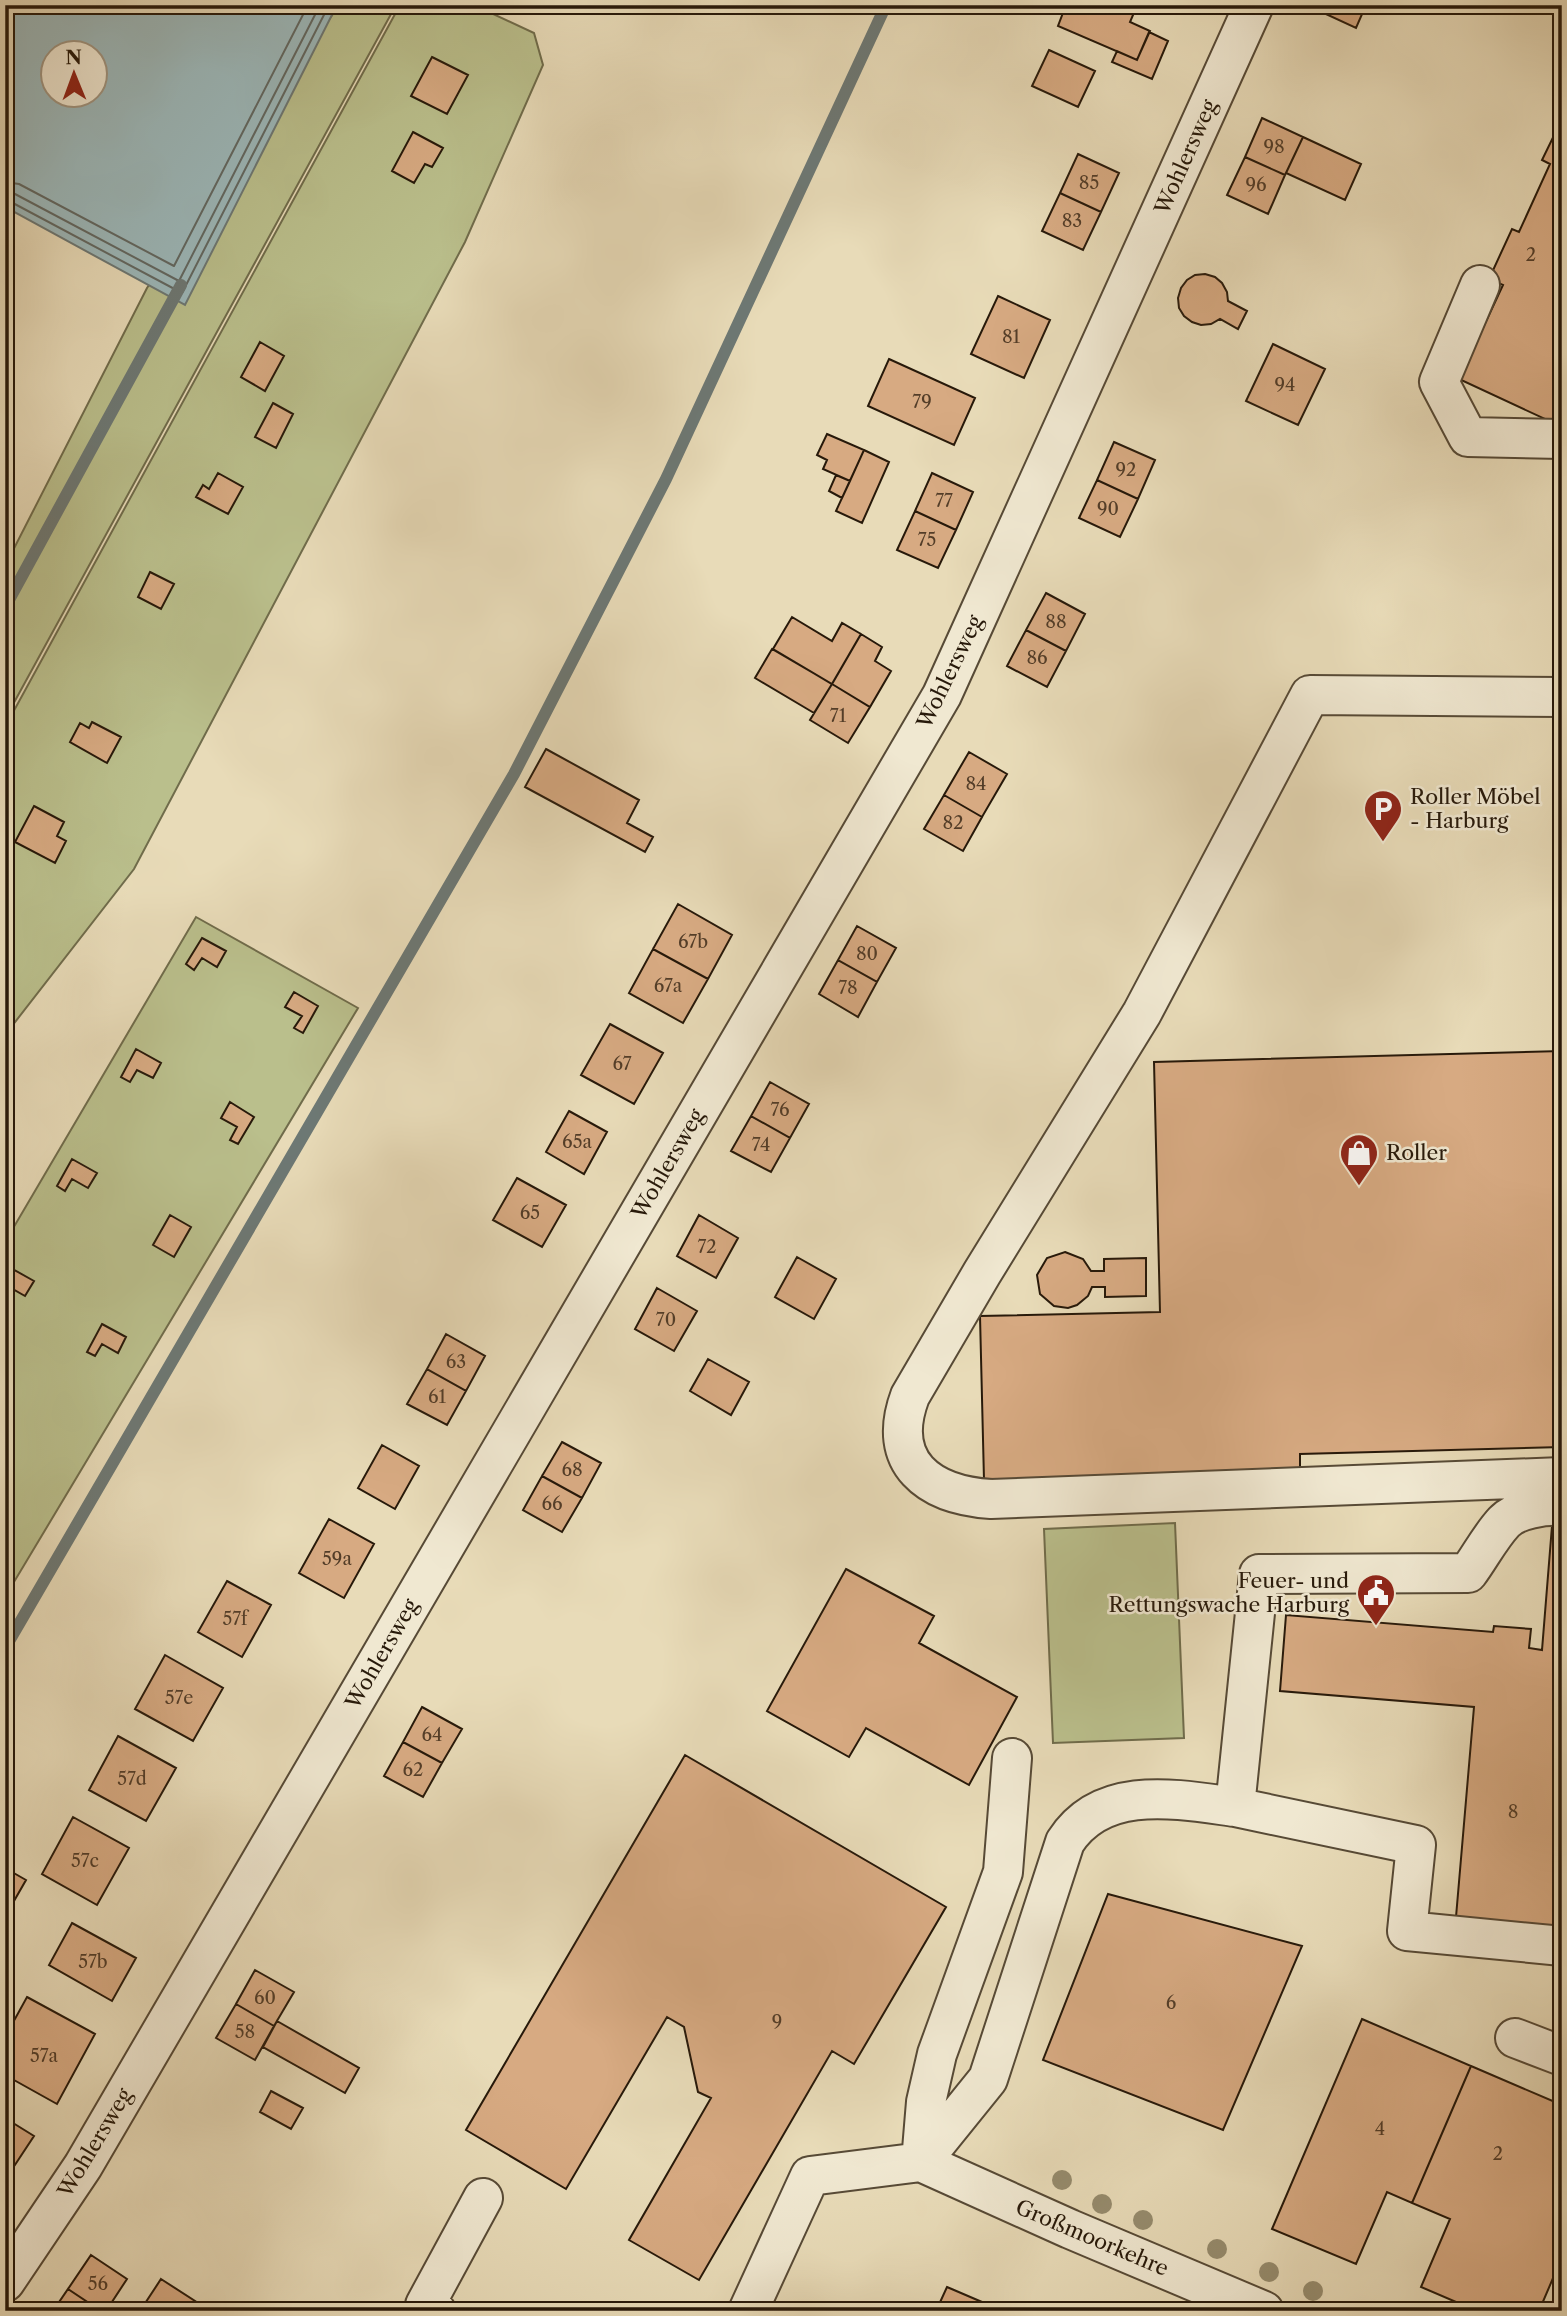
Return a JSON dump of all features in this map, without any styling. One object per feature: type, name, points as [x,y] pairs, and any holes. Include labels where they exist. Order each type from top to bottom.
[{"type":"street","name":"Wohlersweg","points":[[5,2282],[83,2166],[942,695],[1254,5]]},
{"type":"street","points":[[1480,285],[1439,382],[1468,437],[1562,439]]},
{"type":"street","points":[[1562,697],[1310,695],[1142,1013],[982,1273],[910,1396],[902,1431],[905,1451],[912,1466],[927,1479],[968,1497],[991,1499],[1562,1477]]},
{"type":"street","points":[[1235,1807],[1259,1574],[1468,1573],[1505,1521],[1526,1511],[1550,1505],[1562,1506]]},
{"type":"street","points":[[920,2162],[926,2102],[937,2053],[1003,1872],[1012,1758]]},
{"type":"street","points":[[748,2311],[810,2176],[920,2162],[988,2079],[1065,1842],[1075,1826],[1100,1811],[1130,1800],[1172,1799],[1235,1807],[1416,1844],[1407,1931],[1562,1947]]},
{"type":"street","points":[[1515,2038],[1562,2056]]},
{"type":"street","name":"Großmoorkehre","points":[[920,2162],[1264,2311]]},
{"type":"street","points":[[436,2311],[425,2305],[484,2198]]},
{"type":"green space","points":[[339,5],[396,5],[5,719],[5,566],[147,288]]},
{"type":"green space","points":[[400,5],[474,5],[534,33],[543,65],[465,242],[134,869],[5,1035],[5,727]]},
{"type":"green space","points":[[196,917],[358,1008],[5,1597],[5,1242]]},
{"type":"green space","points":[[1175,1523],[1184,1738],[1053,1743],[1044,1529]]},
{"type":"water","points":[[5,5],[337,5],[185,305],[5,207]]},
{"type":"building","points":[[1066,5],[1130,5],[1136,8],[1130,22],[1150,31],[1137,60],[1058,26]]},
{"type":"building","points":[[1317,5],[1366,5],[1356,28],[1315,9]]},
{"type":"building","points":[[1149,32],[1168,41],[1152,79],[1112,62],[1117,51],[1137,60]]},
{"type":"building","points":[[1049,50],[1095,71],[1078,107],[1032,86]]},
{"type":"building","points":[[432,57],[468,75],[447,114],[411,96]]},
{"type":"building","points":[[1262,118],[1303,137],[1285,175],[1245,157]]},
{"type":"building","points":[[1562,119],[1560,426],[1459,379],[1503,285],[1489,279],[1512,229],[1519,232],[1550,164],[1542,160]]},
{"type":"building","points":[[413,132],[443,148],[432,167],[425,164],[414,183],[392,171]]},
{"type":"building","points":[[1303,137],[1361,164],[1345,200],[1286,173]]},
{"type":"building","points":[[1078,154],[1119,173],[1101,212],[1060,193]]},
{"type":"building","points":[[1245,157],[1285,175],[1268,214],[1227,195]]},
{"type":"building","points":[[1060,193],[1101,212],[1083,250],[1042,231]]},
{"type":"building","points":[[1205,274],[1222,283],[1228,301],[1247,311],[1238,329],[1220,319],[1211,324],[1192,322],[1179,308],[1178,298],[1187,280],[1195,275]]},
{"type":"building","points":[[998,296],[1050,320],[1024,378],[971,354]]},
{"type":"building","points":[[260,342],[284,356],[265,391],[241,377]]},
{"type":"building","points":[[1273,344],[1325,369],[1298,425],[1246,401]]},
{"type":"building","points":[[889,359],[975,398],[954,445],[868,406]]},
{"type":"building","points":[[273,403],[293,414],[276,448],[255,437]]},
{"type":"building","points":[[827,434],[864,450],[850,481],[823,469],[827,460],[817,455]]},
{"type":"building","points":[[1114,442],[1155,460],[1138,499],[1097,480]]},
{"type":"building","points":[[864,450],[889,462],[862,523],[836,511]]},
{"type":"building","points":[[218,473],[243,487],[228,514],[196,497],[203,485],[209,489]]},
{"type":"building","points":[[932,473],[973,492],[956,530],[915,511]]},
{"type":"building","points":[[836,475],[850,481],[842,498],[829,491]]},
{"type":"building","points":[[1097,480],[1138,499],[1120,537],[1079,518]]},
{"type":"building","points":[[915,511],[956,530],[938,568],[897,550]]},
{"type":"building","points":[[150,572],[174,584],[161,609],[138,597]]},
{"type":"building","points":[[1046,593],[1085,614],[1066,651],[1026,630]]},
{"type":"building","points":[[792,617],[832,641],[842,623],[861,634],[832,684],[773,649]]},
{"type":"building","points":[[1026,630],[1066,651],[1047,687],[1007,666]]},
{"type":"building","points":[[861,634],[882,647],[875,661],[891,671],[870,707],[832,684]]},
{"type":"building","points":[[772,649],[832,684],[814,713],[755,678]]},
{"type":"building","points":[[832,684],[870,707],[848,743],[810,720]]},
{"type":"building","points":[[92,722],[121,737],[107,763],[70,742],[80,723],[89,728]]},
{"type":"building","points":[[546,749],[639,800],[627,823],[653,837],[645,852],[525,787]]},
{"type":"building","points":[[969,752],[1007,774],[982,817],[944,795]]},
{"type":"building","points":[[944,795],[982,817],[963,851],[924,829]]},
{"type":"building","points":[[34,806],[64,822],[57,836],[66,841],[55,863],[15,842]]},
{"type":"building","points":[[678,904],[732,935],[708,979],[653,949]]},
{"type":"building","points":[[857,926],[896,948],[877,982],[838,960]]},
{"type":"building","points":[[202,938],[226,951],[217,967],[202,958],[194,970],[186,964]]},
{"type":"building","points":[[653,949],[708,979],[683,1023],[629,993]]},
{"type":"building","points":[[838,960],[877,982],[858,1017],[819,994]]},
{"type":"building","points":[[294,992],[318,1006],[303,1033],[294,1028],[302,1016],[285,1007]]},
{"type":"building","points":[[610,1024],[663,1053],[634,1104],[581,1075]]},
{"type":"building","points":[[136,1049],[161,1063],[153,1078],[137,1070],[130,1082],[121,1077]]},
{"type":"building","name":"Roller","points":[[1562,1051],[1562,1447],[1300,1454],[1300,1472],[984,1480],[980,1316],[1160,1312],[1154,1062]]},
{"type":"building","points":[[770,1082],[809,1104],[790,1138],[751,1116]]},
{"type":"building","points":[[230,1102],[254,1117],[238,1144],[230,1140],[237,1127],[221,1118]]},
{"type":"building","points":[[569,1111],[607,1132],[584,1174],[546,1152]]},
{"type":"building","points":[[751,1116],[790,1138],[771,1172],[731,1151]]},
{"type":"building","points":[[72,1159],[97,1173],[88,1188],[72,1179],[65,1191],[57,1186]]},
{"type":"building","points":[[517,1178],[566,1205],[542,1247],[493,1220]]},
{"type":"building","points":[[170,1215],[191,1227],[174,1257],[153,1245]]},
{"type":"building","points":[[699,1215],[738,1238],[716,1278],[677,1256]]},
{"type":"building","points":[[1065,1252],[1083,1259],[1091,1271],[1104,1271],[1104,1259],[1146,1258],[1146,1296],[1105,1297],[1105,1287],[1092,1287],[1088,1296],[1077,1305],[1068,1308],[1054,1306],[1040,1294],[1037,1275],[1047,1258]]},
{"type":"building","points":[[797,1257],[836,1279],[814,1319],[775,1297]]},
{"type":"building","points":[[9,1267],[34,1281],[25,1296],[9,1287],[5,1295],[5,1274]]},
{"type":"building","points":[[657,1288],[697,1311],[674,1351],[635,1329]]},
{"type":"building","points":[[102,1324],[126,1337],[118,1353],[102,1344],[95,1356],[87,1352]]},
{"type":"building","points":[[446,1334],[485,1356],[466,1391],[427,1369]]},
{"type":"building","points":[[708,1359],[749,1382],[731,1415],[690,1391]]},
{"type":"building","points":[[427,1369],[466,1391],[447,1425],[407,1404]]},
{"type":"building","points":[[562,1442],[601,1463],[582,1498],[542,1476]]},
{"type":"building","points":[[382,1445],[419,1466],[395,1509],[358,1488]]},
{"type":"building","points":[[542,1476],[582,1498],[562,1532],[523,1510]]},
{"type":"building","points":[[329,1519],[374,1544],[344,1598],[299,1573]]},
{"type":"building","points":[[1552,1526],[1562,1526],[1562,1927],[1456,1917],[1474,1707],[1280,1691],[1286,1615],[1493,1632],[1494,1626],[1531,1629],[1529,1648],[1542,1650]]},
{"type":"building","points":[[846,1569],[934,1616],[919,1643],[1017,1697],[969,1785],[866,1728],[849,1757],[767,1711]]},
{"type":"building","points":[[227,1581],[271,1605],[242,1657],[198,1632]]},
{"type":"building","points":[[165,1655],[223,1688],[193,1741],[135,1709]]},
{"type":"building","points":[[422,1707],[462,1729],[442,1763],[403,1742]]},
{"type":"building","points":[[118,1736],[176,1768],[146,1821],[89,1790]]},
{"type":"building","points":[[403,1742],[442,1763],[423,1797],[384,1776]]},
{"type":"building","points":[[685,1755],[946,1907],[854,2064],[832,2051],[699,2280],[629,2240],[711,2098],[698,2092],[684,2027],[667,2017],[566,2189],[466,2130]]},
{"type":"building","points":[[73,1817],[129,1848],[97,1905],[42,1874]]},
{"type":"building","points":[[5,1868],[26,1880],[10,1908],[5,1906]]},
{"type":"building","points":[[1108,1894],[1302,1946],[1223,2130],[1043,2060]]},
{"type":"building","points":[[72,1923],[136,1958],[112,2001],[49,1965]]},
{"type":"building","points":[[255,1970],[294,1992],[274,2026],[236,2004]]},
{"type":"building","points":[[27,1997],[95,2034],[57,2104],[5,2075],[5,2037]]},
{"type":"building","points":[[236,2004],[274,2026],[255,2060],[216,2038]]},
{"type":"building","points":[[1362,2019],[1471,2066],[1412,2203],[1387,2192],[1356,2264],[1272,2229]]},
{"type":"building","points":[[277,2021],[359,2068],[345,2093],[263,2047]]},
{"type":"building","points":[[1471,2066],[1562,2105],[1562,2257],[1539,2311],[1477,2311],[1421,2287],[1450,2219],[1412,2203]]},
{"type":"building","points":[[271,2091],[303,2108],[291,2129],[260,2112]]},
{"type":"building","points":[[5,2118],[34,2136],[5,2180]]},
{"type":"building","points":[[91,2255],[127,2279],[106,2311],[101,2311],[68,2289]]},
{"type":"building","points":[[161,2279],[209,2310],[140,2311]]},
{"type":"building","points":[[947,2287],[1003,2311],[936,2311]]},
{"type":"building","points":[[68,2289],[101,2311],[53,2311]]},
{"type":"waterway","points":[[5,1648],[514,774],[666,479],[886,5]]},
{"type":"waterway","points":[[5,607],[181,285]]},
{"type":"place","name":"Roller Möbel - Harburg","points":[[1383,843]]},
{"type":"place","name":"Roller","points":[[1359,1187]]},
{"type":"place","name":"Feuer- und Rettungswache Harburg","points":[[1376,1627]]}]
